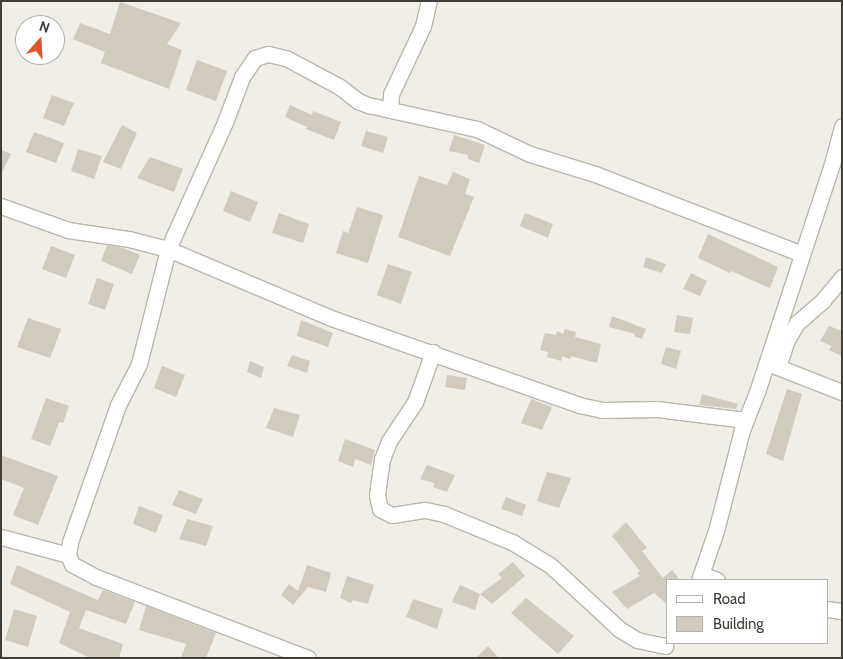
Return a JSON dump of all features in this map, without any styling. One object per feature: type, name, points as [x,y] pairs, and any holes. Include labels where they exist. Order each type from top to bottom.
[{"type":"street","points":[[390,110],[391,94],[423,26],[429,1]]},
{"type":"street","points":[[308,658],[96,577],[72,564],[68,555],[70,542],[118,405],[139,364],[168,249],[226,122],[242,78],[255,58],[268,54],[286,58],[340,87],[358,101],[477,129],[530,154],[595,174],[802,254]]},
{"type":"street","points":[[772,364],[802,254],[832,164],[842,126]]},
{"type":"street","points":[[1,206],[68,230],[129,239],[168,249],[331,318],[433,352],[579,405],[602,410],[657,409],[746,420]]},
{"type":"street","points":[[701,577],[716,531],[746,420],[772,364],[797,323],[823,300],[842,277]]},
{"type":"street","points":[[433,352],[415,402],[389,441],[382,460],[377,495],[380,509],[392,515],[425,510],[444,514],[512,542],[550,565],[619,629],[637,640],[665,648]]},
{"type":"street","points":[[772,364],[842,392]]},
{"type":"street","points":[[1,537],[68,555]]},
{"type":"street","points":[[828,609],[842,611]]},
{"type":"building","points":[[120,2],[181,23],[167,44],[182,50],[169,89],[101,63],[105,52],[73,39],[80,23],[110,34]]},
{"type":"building","points":[[197,60],[227,71],[216,101],[186,90]]},
{"type":"building","points":[[52,95],[74,103],[64,126],[43,118]]},
{"type":"building","points":[[290,105],[312,115],[313,111],[341,122],[334,140],[306,129],[307,127],[285,117]]},
{"type":"building","points":[[122,125],[137,133],[121,169],[103,162]]},
{"type":"building","points":[[366,131],[388,137],[383,153],[361,146]]},
{"type":"building","points":[[34,132],[64,143],[56,163],[26,152]]},
{"type":"building","points":[[454,135],[485,145],[479,163],[468,159],[468,155],[449,151]]},
{"type":"building","points":[[78,149],[102,156],[94,179],[71,171]]},
{"type":"building","points":[[1,150],[11,154],[1,174]]},
{"type":"building","points":[[150,157],[183,169],[174,192],[137,178]]},
{"type":"building","points":[[453,172],[470,179],[465,194],[474,197],[450,256],[398,237],[419,176],[447,185]]},
{"type":"building","points":[[231,191],[258,202],[250,222],[223,211]]},
{"type":"building","points":[[357,207],[383,215],[368,263],[336,253],[343,231],[348,233]]},
{"type":"building","points":[[279,213],[309,224],[303,243],[272,233]]},
{"type":"building","points":[[525,213],[553,224],[548,238],[520,226]]},
{"type":"building","points":[[708,234],[778,267],[770,288],[731,271],[730,273],[698,258]]},
{"type":"building","points":[[107,245],[123,248],[140,255],[132,274],[101,261]]},
{"type":"building","points":[[51,246],[75,255],[66,278],[42,269]]},
{"type":"building","points":[[646,257],[666,264],[662,273],[643,267]]},
{"type":"building","points":[[388,264],[412,272],[401,304],[377,295]]},
{"type":"building","points":[[691,273],[707,281],[700,296],[683,289]]},
{"type":"building","points":[[97,278],[114,284],[105,310],[88,304]]},
{"type":"building","points":[[677,315],[693,318],[690,334],[674,332]]},
{"type":"building","points":[[612,316],[646,329],[642,339],[634,336],[635,334],[609,327]]},
{"type":"building","points":[[28,318],[61,329],[50,358],[17,347]]},
{"type":"building","points":[[301,320],[333,333],[328,347],[297,336]]},
{"type":"building","points":[[829,326],[842,331],[842,356],[829,350],[832,346],[820,341]]},
{"type":"building","points":[[565,329],[576,332],[575,337],[601,344],[597,363],[571,356],[570,359],[562,356],[561,361],[547,357],[548,352],[540,350],[545,333],[556,335],[557,331],[563,334]]},
{"type":"building","points":[[666,347],[681,351],[676,369],[661,364]]},
{"type":"building","points":[[292,355],[310,361],[307,373],[287,366]]},
{"type":"building","points":[[250,361],[264,367],[261,378],[247,372]]},
{"type":"building","points":[[162,366],[185,375],[176,397],[154,388]]},
{"type":"building","points":[[447,375],[467,378],[465,390],[445,387]]},
{"type":"building","points":[[787,389],[802,394],[783,461],[766,454]]},
{"type":"building","points":[[702,394],[738,404],[736,409],[699,405]]},
{"type":"building","points":[[46,398],[69,406],[63,423],[59,422],[50,446],[31,439]]},
{"type":"building","points":[[531,399],[552,407],[542,430],[521,423]]},
{"type":"building","points":[[274,408],[300,415],[293,437],[266,428]]},
{"type":"building","points":[[345,439],[375,450],[371,465],[355,459],[353,467],[338,461]]},
{"type":"building","points":[[1,455],[58,476],[38,525],[13,515],[24,488],[1,479]]},
{"type":"building","points":[[427,465],[455,475],[447,492],[433,487],[434,483],[420,479]]},
{"type":"building","points":[[547,472],[571,478],[559,508],[537,501]]},
{"type":"building","points":[[179,490],[203,499],[196,514],[172,505]]},
{"type":"building","points":[[506,497],[526,505],[522,516],[501,509]]},
{"type":"building","points":[[139,506],[163,515],[156,533],[133,524]]},
{"type":"building","points":[[187,519],[213,526],[206,546],[179,539]]},
{"type":"building","points":[[626,522],[647,548],[642,551],[663,578],[672,570],[679,579],[666,579],[666,603],[654,593],[627,609],[612,592],[640,576],[637,573],[640,571],[612,536]]},
{"type":"building","points":[[513,562],[525,576],[492,604],[480,594],[502,578],[498,574]]},
{"type":"building","points":[[17,565],[98,600],[103,590],[135,602],[126,624],[86,610],[79,628],[123,644],[119,658],[90,658],[59,643],[70,612],[10,584]]},
{"type":"building","points":[[307,565],[331,573],[326,592],[308,587],[293,605],[281,595],[289,584],[298,591]]},
{"type":"building","points":[[347,576],[374,585],[368,604],[353,600],[351,603],[340,598]]},
{"type":"building","points":[[460,585],[480,594],[475,610],[452,602]]},
{"type":"building","points":[[526,598],[574,636],[558,654],[511,613]]},
{"type":"building","points":[[413,599],[443,609],[437,629],[406,617]]},
{"type":"building","points":[[146,606],[216,633],[206,658],[181,658],[186,644],[139,630]]},
{"type":"building","points":[[14,609],[37,616],[28,647],[5,640]]},
{"type":"building","points":[[488,646],[499,658],[476,658]]}]
